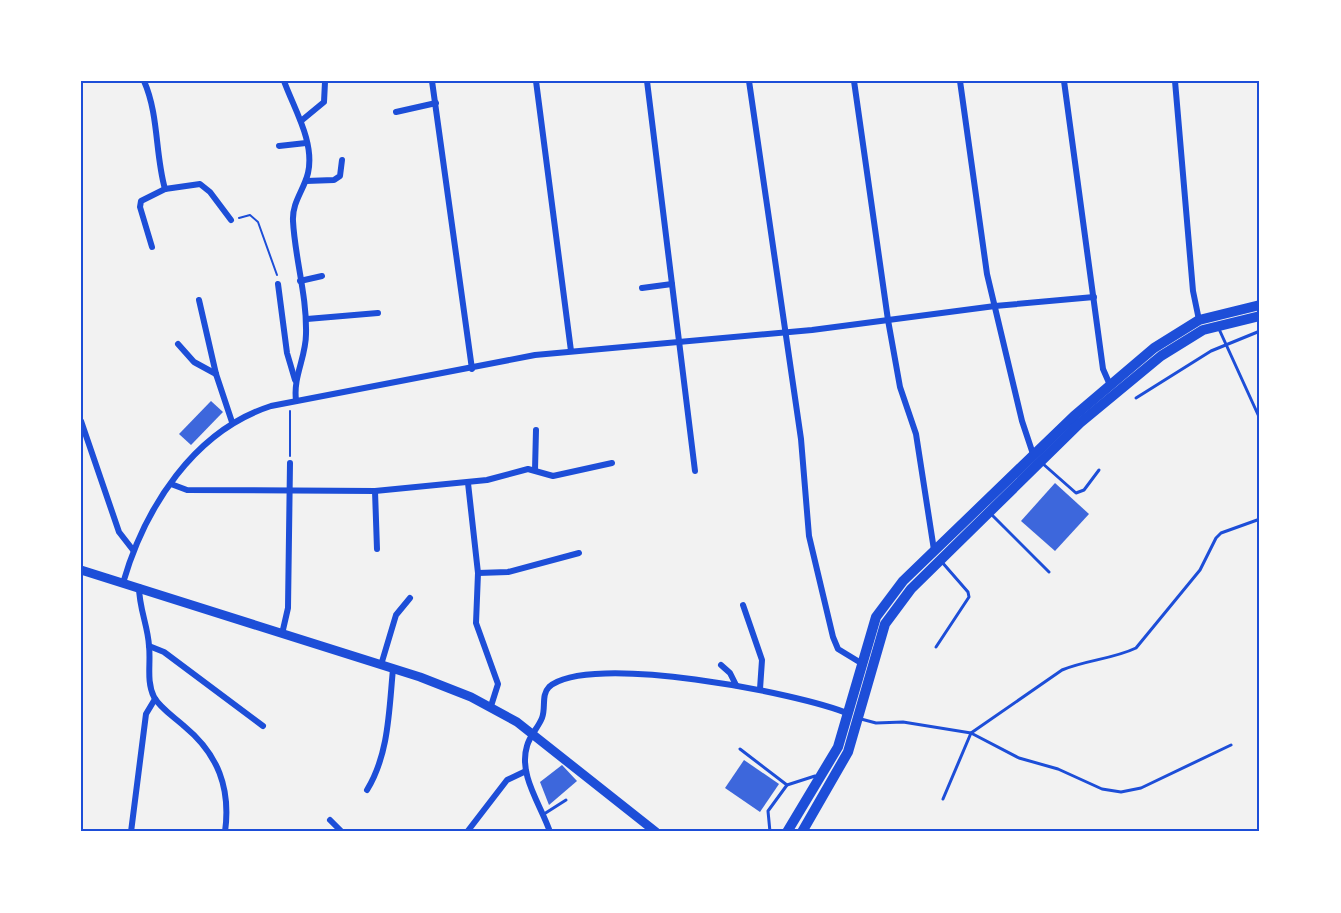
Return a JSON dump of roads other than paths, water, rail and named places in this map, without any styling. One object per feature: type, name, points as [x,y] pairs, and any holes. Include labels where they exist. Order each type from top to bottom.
[{"type":"main road","points":[[787,832],[825,772],[854,716],[861,663],[876,617],[887,600],[1113,389],[1170,350],[1201,325],[1260,305]]},
{"type":"main road","points":[[1201,325],[1217,325],[1260,316]]},
{"type":"main road","points":[[802,832],[842,766],[854,716],[885,624],[937,555]]},
{"type":"main road","points":[[81,570],[444,685],[490,706],[532,733],[656,832]]},
{"type":"street","points":[[144,81],[153,109],[159,167],[165,189]]},
{"type":"street","points":[[284,81],[301,121],[309,160],[306,181],[298,196],[293,216],[295,256],[307,319],[306,351],[295,381],[293,401]]},
{"type":"street","points":[[432,81],[472,369]]},
{"type":"street","points":[[537,81],[571,351]]},
{"type":"street","points":[[647,81],[695,471]]},
{"type":"street","points":[[749,81],[801,439],[809,536],[816,571],[838,649],[861,663]]},
{"type":"street","points":[[854,81],[888,320],[900,387],[916,434],[919,468],[937,555]]},
{"type":"street","points":[[960,81],[980,235],[994,306],[1026,436],[1037,458]]},
{"type":"street","points":[[1064,81],[1103,369],[1113,389]]},
{"type":"street","points":[[1175,81],[1192,291],[1201,325]]},
{"type":"street","points":[[301,121],[324,102],[325,82]]},
{"type":"street","points":[[396,112],[436,103]]},
{"type":"street","points":[[279,146],[306,143]]},
{"type":"street","points":[[306,181],[334,180],[340,176],[342,160]]},
{"type":"street","points":[[153,246],[140,207],[141,201],[165,189],[200,184],[210,192],[231,220]]},
{"type":"street","points":[[300,280],[322,276]]},
{"type":"street","points":[[278,284],[287,353],[295,381]]},
{"type":"street","points":[[642,288],[672,284]]},
{"type":"street","points":[[123,582],[133,550],[152,512],[171,484],[204,445],[232,422],[252,412],[293,401],[472,369],[535,355],[785,332],[994,306],[1094,297]]},
{"type":"street","points":[[200,300],[216,374],[232,422]]},
{"type":"street","points":[[307,319],[378,313]]},
{"type":"street","points":[[177,344],[194,362],[216,374]]},
{"type":"street","points":[[81,420],[119,532],[133,550]]},
{"type":"street","points":[[535,470],[536,430]]},
{"type":"street","points":[[282,634],[288,608],[290,463]]},
{"type":"street","points":[[171,484],[188,490],[375,491],[468,483],[520,470],[535,470],[553,476],[612,463]]},
{"type":"street","points":[[468,483],[478,573],[476,623],[498,684],[490,706]]},
{"type":"street","points":[[375,491],[377,549]]},
{"type":"street","points":[[478,573],[508,572],[579,553]]},
{"type":"street","points":[[139,587],[140,608],[149,646],[149,681],[155,699],[196,736],[215,759],[226,793],[225,832]]},
{"type":"street","points":[[381,665],[396,615],[410,598]]},
{"type":"street","points":[[743,605],[762,660],[760,688]]},
{"type":"street","points":[[149,646],[164,652],[262,726]]},
{"type":"street","points":[[721,665],[730,673],[736,685]]},
{"type":"street","points":[[367,790],[379,771],[384,754],[393,669]]},
{"type":"street","points":[[550,832],[526,771],[527,746],[542,718],[545,693],[549,688],[572,676],[667,678],[760,688],[796,696],[854,716]]},
{"type":"street","points":[[131,832],[146,714],[148,706],[155,699]]},
{"type":"street","points":[[467,832],[507,780],[526,771]]},
{"type":"street","points":[[330,820],[342,832]]},
{"type":"lane","points":[[1217,325],[1260,419]]},
{"type":"lane","points":[[1136,398],[1224,344],[1260,331]]},
{"type":"lane","points":[[1037,458],[1076,493],[1084,490],[1099,470]]},
{"type":"lane","points":[[985,508],[1049,572]]},
{"type":"lane","points":[[943,799],[971,733],[1062,670],[1079,663],[1124,654],[1136,648],[1200,570],[1216,538],[1260,519]]},
{"type":"lane","points":[[936,647],[969,597],[968,592],[937,555]]},
{"type":"lane","points":[[854,716],[876,723],[903,722],[948,727],[971,733],[1019,758],[1058,769],[1102,789],[1121,792],[1141,788],[1231,745]]},
{"type":"lane","points":[[740,749],[787,785]]},
{"type":"lane","points":[[770,832],[768,811],[787,785],[825,772]]},
{"type":"lane","points":[[544,814],[566,800]]}]
